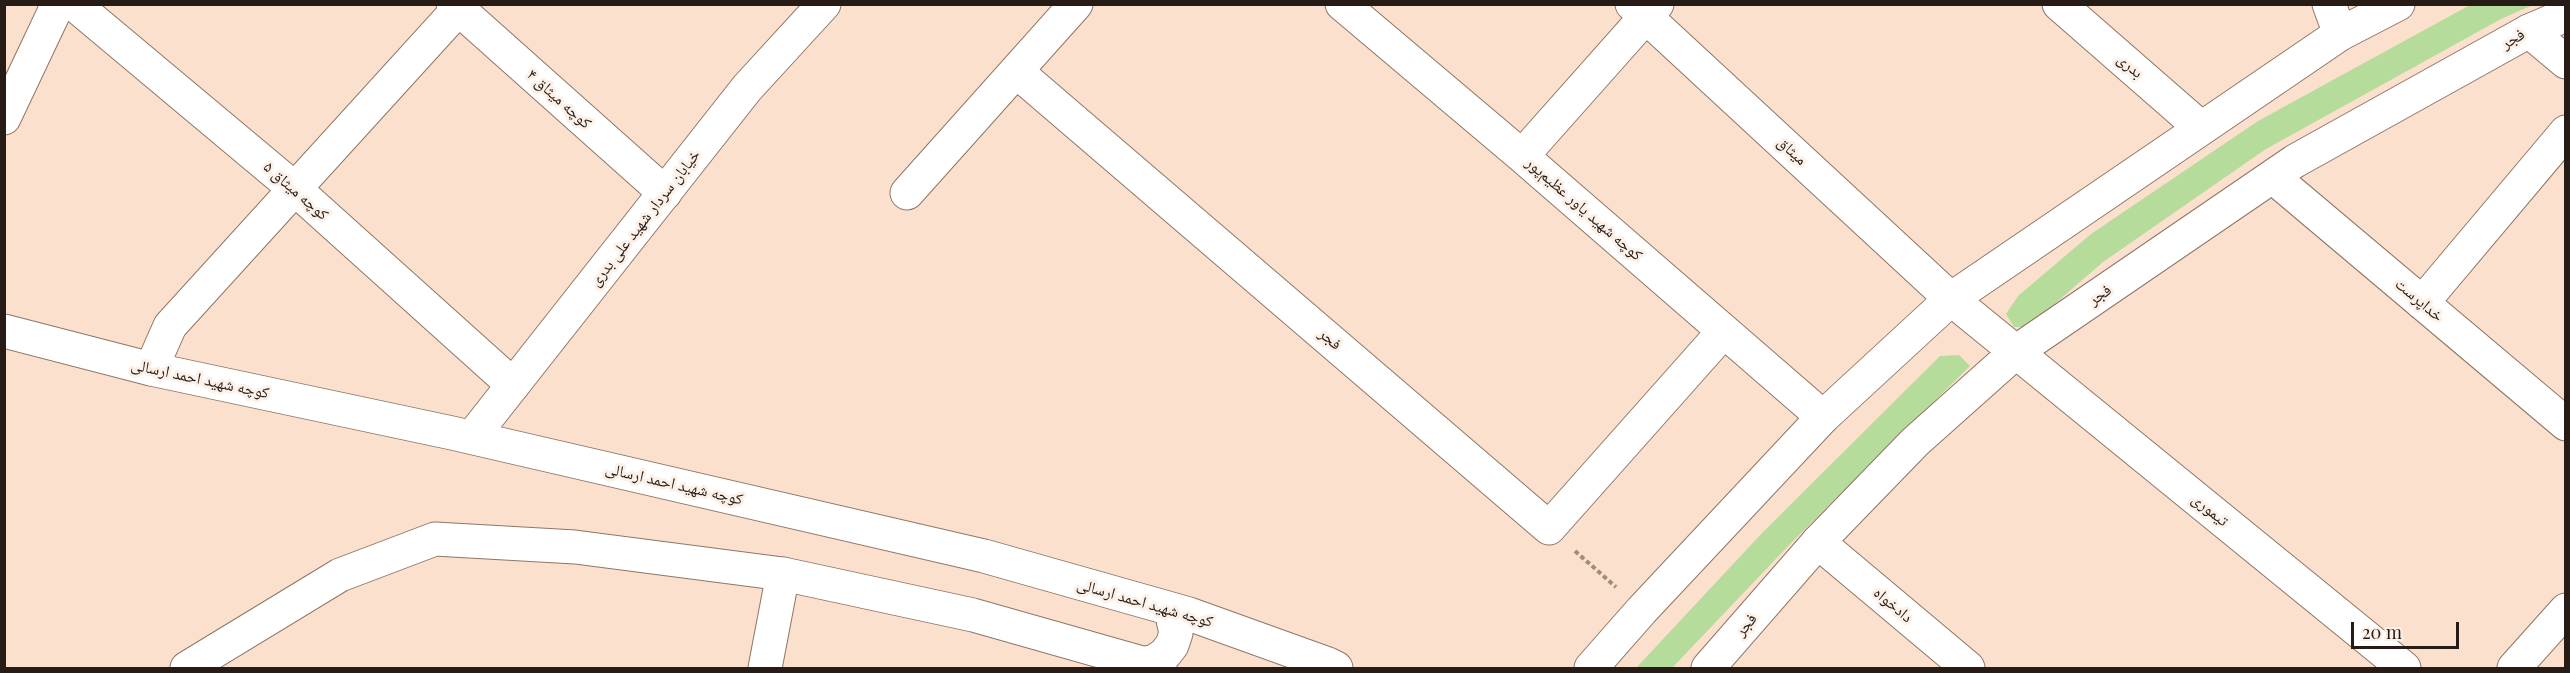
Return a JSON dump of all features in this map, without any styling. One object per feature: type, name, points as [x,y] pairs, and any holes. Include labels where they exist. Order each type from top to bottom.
[{"type":"street","points":[[4,118],[58,4]]},
{"type":"street","name":"کوچه میثاق ۵","points":[[74,4],[295,189],[513,385]]},
{"type":"street","name":"خیابان سردار شهید علی بدری","points":[[472,437],[747,88],[824,4]]},
{"type":"street","points":[[907,193],[1076,4]]},
{"type":"street","name":"کوچه شهید یاور عظیم‌پور","points":[[1342,4],[1522,156],[1823,417]]},
{"type":"street","name":"بدری","points":[[2059,4],[2201,128]]},
{"type":"street","points":[[1591,669],[1642,610],[1823,417],[1951,299],[2201,128],[2335,19],[2398,4]]},
{"type":"street","points":[[151,369],[170,326],[458,6]]},
{"type":"street","name":"کوچه میثاق ۴","points":[[458,6],[665,193]]},
{"type":"street","points":[[1522,156],[1644,7]]},
{"type":"street","name":"میثاق","points":[[1644,7],[1951,299],[2017,351]]},
{"type":"street","name":"فجر","points":[[1708,669],[1818,542],[1914,442],[2017,351],[2295,161],[2529,31],[2565,15]]},
{"type":"street","points":[[2529,31],[2565,62]]},
{"type":"street","name":"فجر","points":[[1016,71],[1549,528]]},
{"type":"street","points":[[2422,303],[2565,132]]},
{"type":"street","name":"خداپرست","points":[[2273,177],[2565,424]]},
{"type":"street","name":"کوچه شهید احمد ارسالی","points":[[4,331],[151,369],[472,437],[984,556],[1200,618],[1328,664],[1336,669]]},
{"type":"street","points":[[1549,528],[1724,332]]},
{"type":"street","name":"تیموری","points":[[2017,351],[2404,669]]},
{"type":"street","points":[[187,669],[340,575],[435,539],[575,547],[783,574],[973,615],[1151,666],[1172,645],[1176,633],[1171,610]]},
{"type":"street","name":"دادخواه","points":[[1818,542],[1968,669]]},
{"type":"street","points":[[765,669],[783,574]]},
{"type":"street","points":[[2514,669],[2565,610]]},
{"type":"path","points":[[1549,528],[1642,610]]},
{"type":"green space","points":[[2470,5],[2533,5],[2501,19],[2266,149],[2103,262],[2028,327],[2014,327],[2006,314],[2018,296],[2091,234],[2258,121]]},
{"type":"green space","points":[[1959,355],[1970,366],[1792,542],[1672,668],[1636,668],[1764,531],[1940,356]]}]
